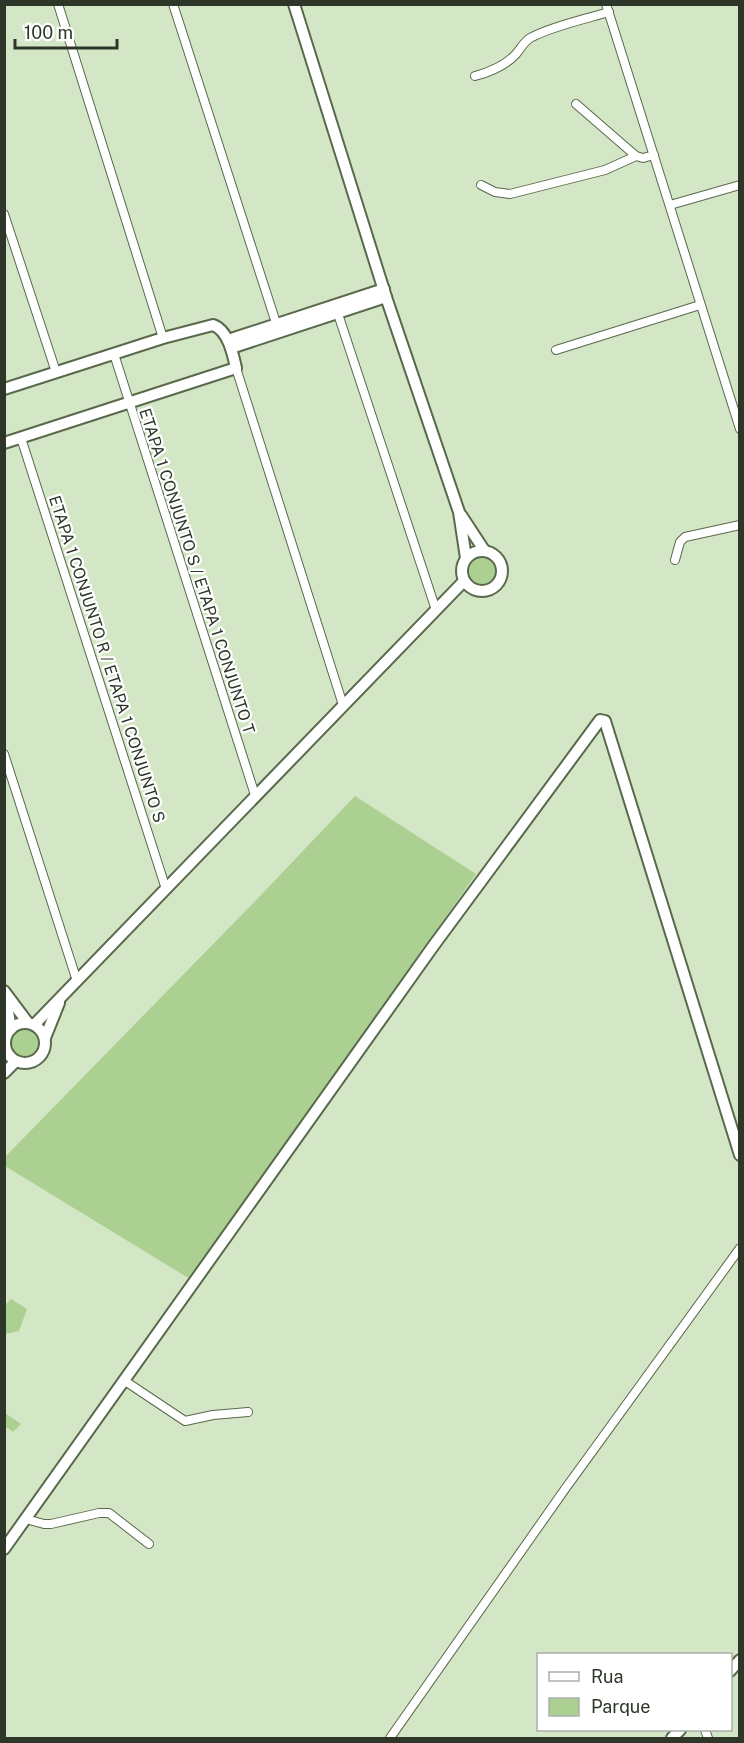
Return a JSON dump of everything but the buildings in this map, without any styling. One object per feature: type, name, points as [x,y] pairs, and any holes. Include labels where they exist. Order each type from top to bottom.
[{"type":"street","points":[[58,4],[163,338]]},
{"type":"street","points":[[173,4],[278,328]]},
{"type":"street","points":[[294,4],[385,293],[459,512],[466,558]]},
{"type":"street","points":[[475,76],[503,65],[530,37],[607,8],[700,306],[735,401],[740,429]]},
{"type":"street","points":[[576,104],[636,156],[643,158],[654,156]]},
{"type":"street","points":[[481,184],[495,192],[510,194],[605,170],[636,156]]},
{"type":"street","points":[[670,205],[740,185]]},
{"type":"street","points":[[4,214],[56,372]]},
{"type":"street","points":[[229,344],[385,293]]},
{"type":"street","points":[[278,328],[338,314],[385,293]]},
{"type":"street","points":[[556,350],[700,306]]},
{"type":"street","points":[[338,314],[436,610]]},
{"type":"street","points":[[4,389],[163,338],[213,325],[219,328],[229,344],[343,705]]},
{"type":"street","name":"ETAPA 1 CONJUNTO S / ETAPA 1 CONJUNTO T","points":[[114,354],[255,795]]},
{"type":"street","points":[[4,443],[236,368]]},
{"type":"street","name":"ETAPA 1 CONJUNTO R / ETAPA 1 CONJUNTO S","points":[[21,438],[166,889]]},
{"type":"street","points":[[459,512],[484,550]]},
{"type":"street","points":[[675,560],[680,542],[685,537],[740,525]]},
{"type":"street","points":[[484,550],[496,555],[502,566],[502,573],[497,584],[480,591],[468,586],[461,569],[466,558],[474,552],[484,550]]},
{"type":"street","points":[[60,1000],[45,1038],[44,1050],[35,1060],[23,1062],[6,1053],[5,1040],[11,1029],[22,1023],[31,1024],[60,1000],[255,795],[464,581]]},
{"type":"street","points":[[4,1549],[434,945],[600,720],[605,722],[740,1155]]},
{"type":"street","points":[[4,754],[77,981]]},
{"type":"street","points":[[4,992],[31,1024],[41,1030],[45,1038]]},
{"type":"street","points":[[4,992],[11,1029]]},
{"type":"street","points":[[4,1073],[16,1060]]},
{"type":"street","points":[[390,1738],[558,1499],[740,1248]]},
{"type":"street","points":[[125,1381],[185,1421],[213,1415],[248,1412]]},
{"type":"street","points":[[26,1519],[51,1524],[99,1513],[109,1513],[149,1544]]},
{"type":"green space","points":[[482,554],[493,559],[498,570],[493,581],[482,586],[471,581],[466,570],[471,559]]},
{"type":"green space","points":[[355,796],[476,874],[190,1279],[5,1166],[5,1157]]},
{"type":"green space","points":[[25,1027],[36,1032],[41,1043],[36,1054],[25,1059],[14,1054],[9,1043],[14,1032]]},
{"type":"green space","points":[[11,1299],[27,1309],[19,1331],[5,1334],[5,1303]]},
{"type":"green space","points":[[5,1413],[21,1424],[13,1432],[5,1426]]}]
